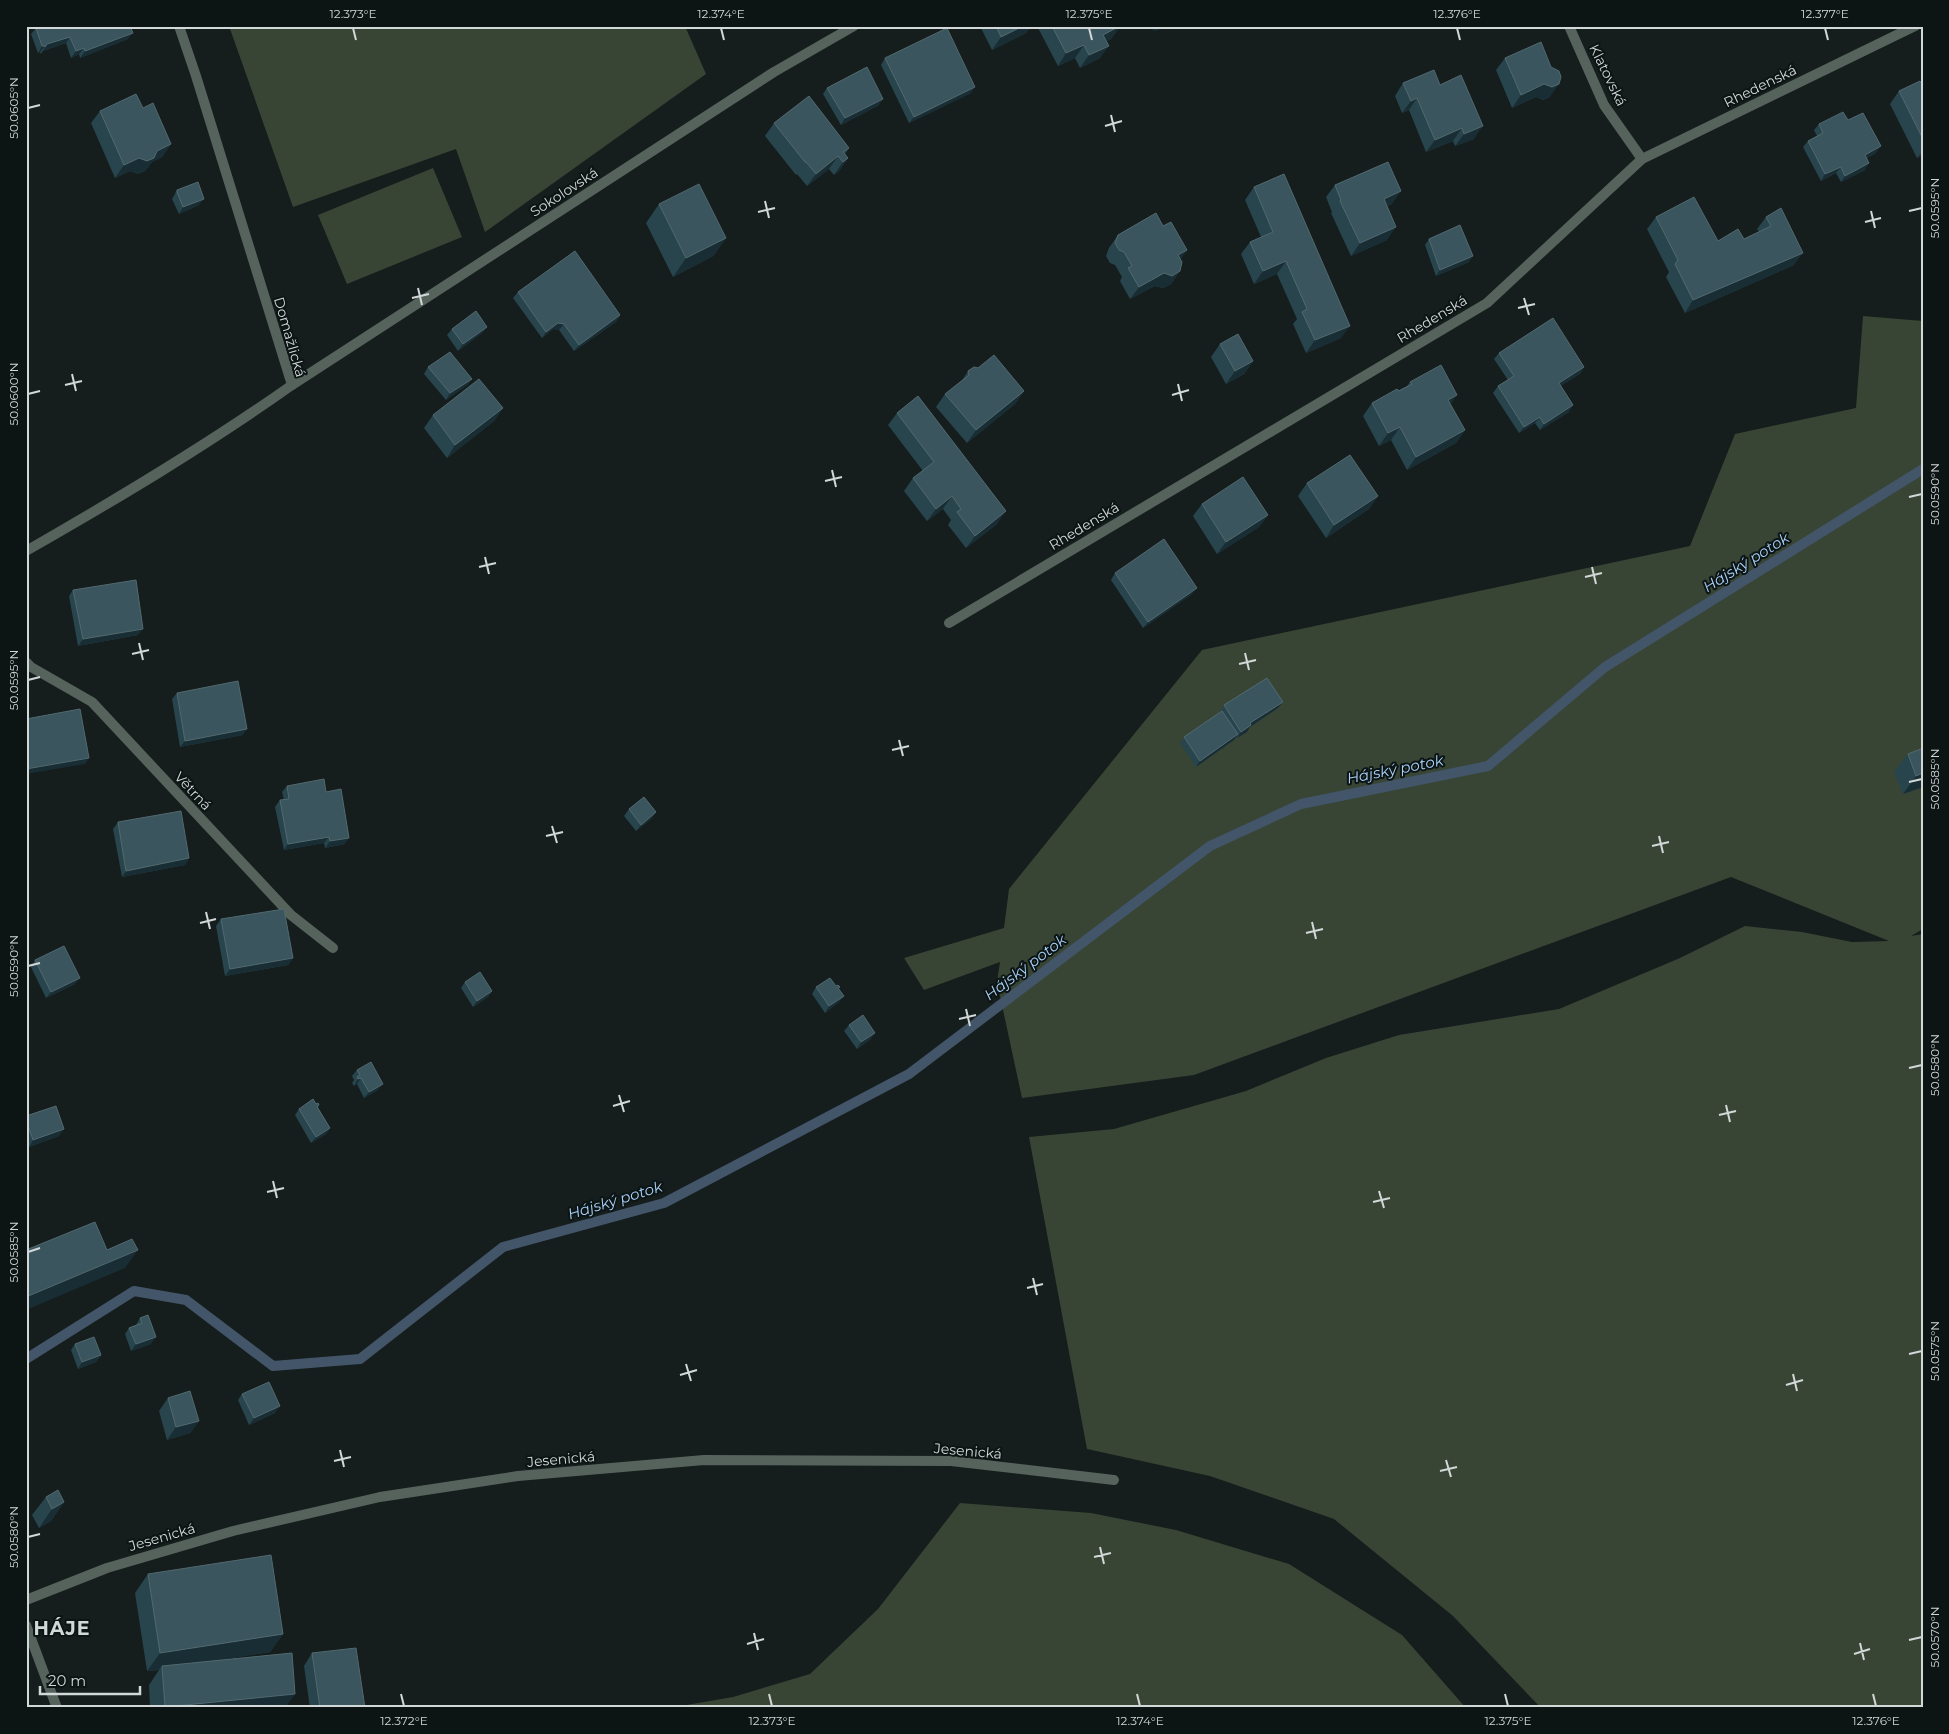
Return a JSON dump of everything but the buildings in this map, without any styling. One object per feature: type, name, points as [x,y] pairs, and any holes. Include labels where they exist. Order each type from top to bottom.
[{"type":"street","name":"Domažlická","points":[[26,551],[94,512],[239,423],[292,386],[179,26]]},
{"type":"street","name":"Sokolovská","points":[[292,386],[774,72],[854,26]]},
{"type":"street","name":"Klatovská","points":[[1569,26],[1604,105],[1642,158]]},
{"type":"street","name":"Rhedenská","points":[[949,623],[1487,303],[1642,158],[1915,26]]},
{"type":"street","name":"Větrná","points":[[26,662],[31,667],[92,702],[291,916],[333,948]]},
{"type":"street","name":"Jesenická","points":[[26,1600],[107,1568],[233,1531],[380,1497],[518,1476],[704,1460],[941,1461],[1114,1480]]},
{"type":"street","points":[[26,1625],[57,1708]]},
{"type":"green space","points":[[229,26],[685,26],[706,74],[485,232],[456,149],[293,207]]},
{"type":"green space","points":[[433,168],[462,237],[347,284],[318,215]]},
{"type":"green space","points":[[1863,316],[1923,321],[1923,929],[1911,936],[1923,934],[1923,1708],[1541,1708],[1453,1616],[1334,1519],[1210,1476],[1087,1449],[1029,1137],[1114,1129],[1246,1091],[1326,1058],[1399,1035],[1559,1009],[1680,958],[1745,926],[1802,932],[1852,942],[1889,941],[1731,877],[1194,1075],[1022,1098],[997,982],[1000,962],[924,990],[904,958],[1004,928],[1009,889],[1202,650],[1690,546],[1735,434],[1856,408]]},
{"type":"green space","points":[[960,1503],[1091,1513],[1176,1530],[1289,1564],[1402,1635],[1466,1708],[669,1708],[733,1697],[810,1674],[878,1609]]},
{"type":"waterway","name":"Hájský potok","points":[[26,1359],[134,1291],[186,1300],[273,1366],[360,1359],[503,1247],[664,1203],[909,1074],[1210,846],[1301,804],[1488,766],[1605,667],[1923,469]]},
{"type":"district","name":"HÁJE","points":[[62,1628]]}]
